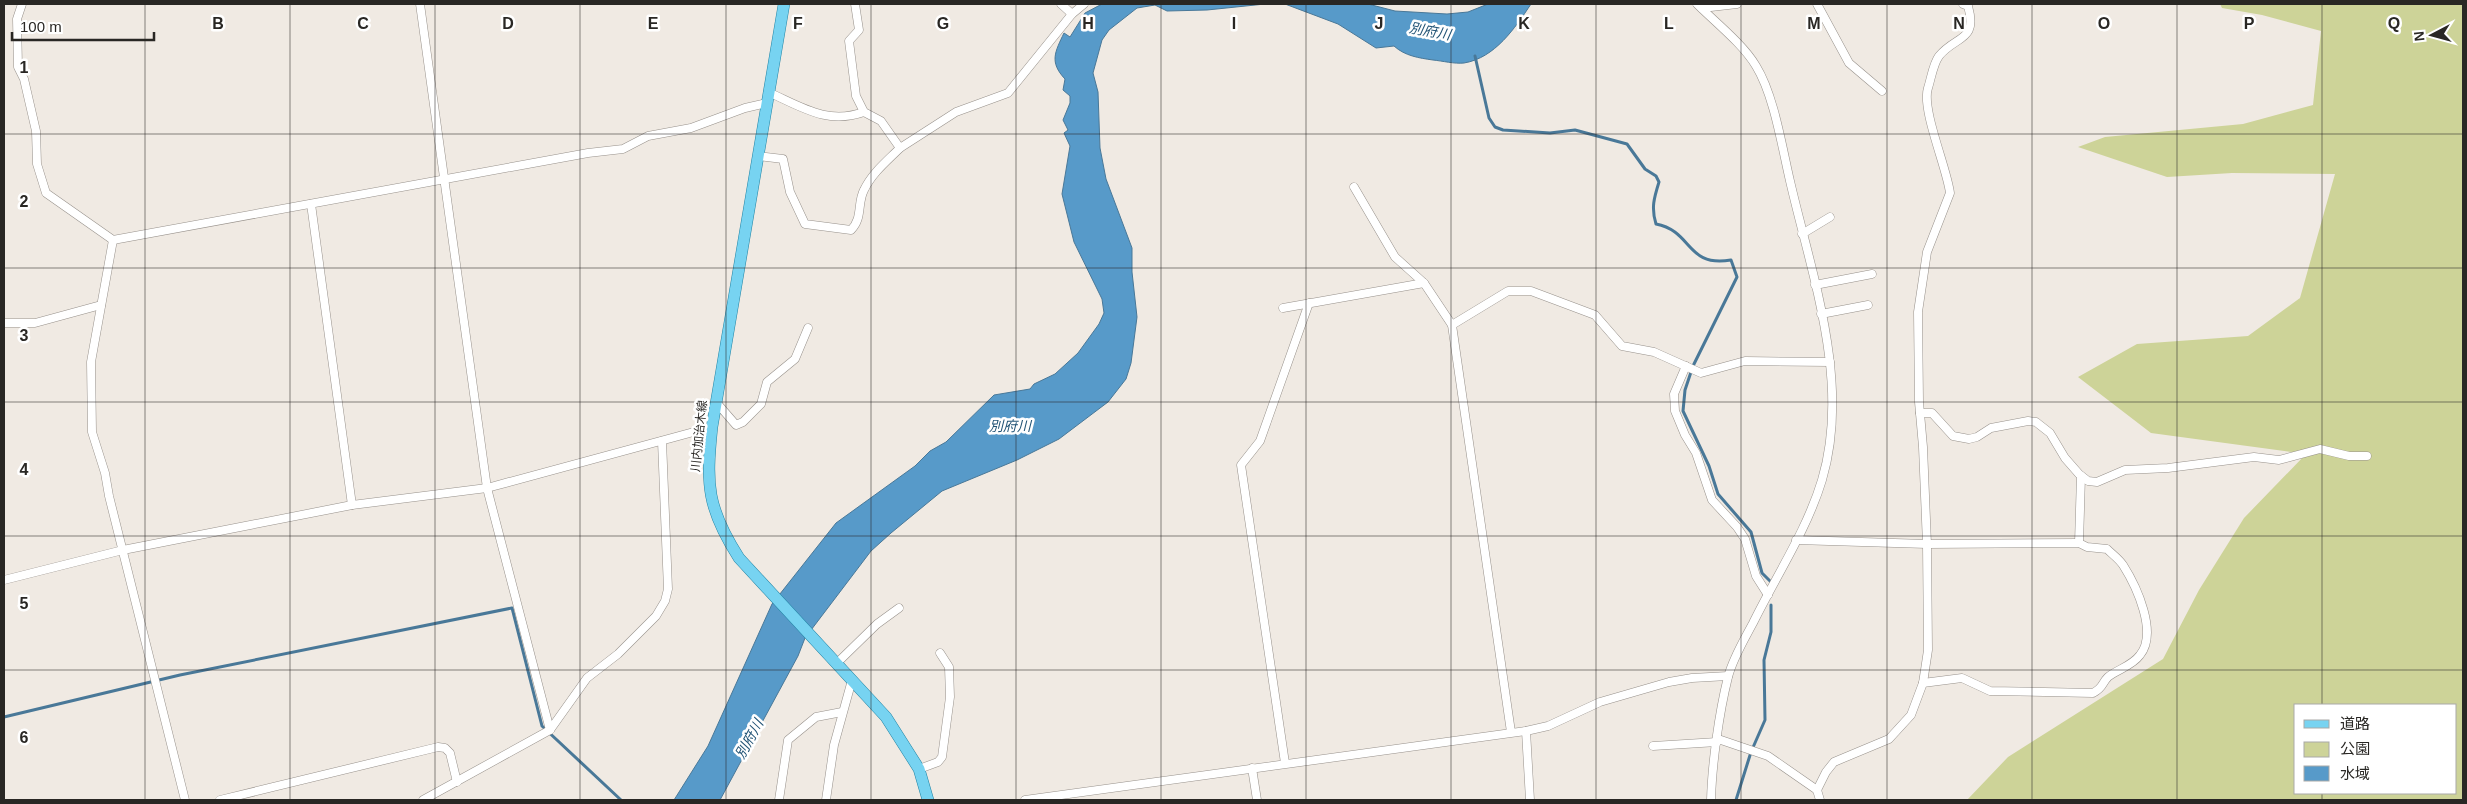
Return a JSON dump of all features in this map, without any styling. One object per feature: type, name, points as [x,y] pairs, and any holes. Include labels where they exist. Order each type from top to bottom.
[{"type":"main road","name":"川内加治木線","points":[[784,4],[712,427],[708,461],[713,510],[722,532],[739,558],[886,717],[920,769],[928,800]]},
{"type":"street","points":[[22,4],[17,19],[18,67],[24,79],[36,131],[37,164],[46,194],[113,240],[588,153],[623,149],[648,136],[691,128],[768,98],[818,114],[847,118],[864,112]]},
{"type":"street","points":[[420,4],[487,488],[550,730]]},
{"type":"street","points":[[866,4],[856,4],[859,30],[849,41],[856,96],[864,112],[881,121],[900,148]]},
{"type":"street","points":[[1061,4],[1072,14]]},
{"type":"street","points":[[758,156],[783,159],[790,192],[805,224],[851,230],[858,223],[863,192],[874,174],[900,148],[956,112],[1008,93],[1072,14],[1084,4]]},
{"type":"street","points":[[1700,6],[1737,4]]},
{"type":"street","points":[[1817,4],[1849,63],[1882,91]]},
{"type":"street","points":[[1817,790],[1826,772],[1834,762],[1889,739],[1911,715],[1923,683],[1928,650],[1927,544],[1920,413],[1918,312],[1928,252],[1950,192],[1949,182],[1938,153],[1927,99],[1927,89],[1939,56],[1964,38],[1970,28],[1972,19],[1968,6],[1963,4]]},
{"type":"street","points":[[1700,6],[1756,66],[1771,103],[1821,314],[1830,362],[1833,410],[1829,452],[1822,482],[1796,540],[1744,640],[1728,676],[1717,741],[1711,800]]},
{"type":"street","points":[[1354,187],[1395,257],[1424,283],[1452,325],[1511,732]]},
{"type":"street","points":[[311,204],[352,505]]},
{"type":"street","points":[[1802,234],[1830,217]]},
{"type":"street","points":[[113,240],[90,362],[92,432],[105,474],[185,800]]},
{"type":"street","points":[[1815,285],[1872,274]]},
{"type":"street","points":[[1283,308],[1424,283]]},
{"type":"street","points":[[1452,325],[1508,291],[1531,291],[1595,315],[1622,346],[1654,352],[1701,373],[1745,361],[1830,362]]},
{"type":"street","points":[[1285,763],[1241,464],[1260,441],[1309,302]]},
{"type":"street","points":[[1821,314],[1868,305]]},
{"type":"street","points":[[4,323],[35,323],[101,306]]},
{"type":"street","points":[[716,402],[736,425],[743,422],[760,404],[767,382],[795,359],[808,328]]},
{"type":"street","points":[[1687,366],[1674,394],[1675,411],[1685,435],[1696,453],[1712,500],[1737,527],[1745,539],[1753,569],[1768,595]]},
{"type":"street","points":[[1920,413],[1932,413],[1953,436],[1969,439],[1977,437],[1991,428],[2028,421],[2036,422],[2050,433],[2064,458],[2081,476],[2088,481],[2097,482],[2125,470],[2168,468],[2254,457],[2279,460],[2320,449],[2349,456],[2367,456]]},
{"type":"street","points":[[4,580],[123,550],[352,505],[487,488],[712,427]]},
{"type":"street","points":[[423,800],[550,730],[587,678],[618,654],[656,616],[665,601],[668,588],[668,539],[662,441]]},
{"type":"street","points":[[2079,543],[2081,476]]},
{"type":"street","points":[[1796,540],[1927,544],[2079,543],[2087,547],[2107,549],[2123,565],[2144,608],[2147,644],[2134,662],[2109,677],[2102,688],[2093,693],[1990,691],[1962,678],[1923,683]]},
{"type":"street","points":[[837,663],[877,624],[899,608]]},
{"type":"street","points":[[920,769],[938,762],[942,757],[950,697],[949,667],[940,653]]},
{"type":"street","points":[[1025,800],[1526,731],[1548,726],[1600,702],[1669,682],[1692,678],[1728,676]]},
{"type":"street","points":[[826,800],[834,744],[852,680]]},
{"type":"street","points":[[779,800],[788,740],[816,717],[842,712]]},
{"type":"street","points":[[1526,731],[1530,800]]},
{"type":"street","points":[[1654,746],[1717,741],[1758,752],[1768,756],[1817,790],[1820,800]]},
{"type":"street","points":[[220,800],[438,747],[445,748],[450,754],[457,782]]},
{"type":"street","points":[[1252,768],[1256,800]]},
{"type":"street","points":[[1091,791],[1092,800]]},
{"type":"green space","points":[[2220,4],[2463,4],[2463,800],[1967,800],[2008,757],[2163,659],[2199,590],[2244,518],[2306,454],[2151,433],[2078,377],[2137,344],[2248,336],[2300,298],[2335,174],[2232,173],[2167,177],[2078,147],[2105,137],[2243,124],[2313,105],[2321,31],[2262,15],[2222,8]]},
{"type":"water","name":"別府川","points":[[1102,4],[1265,4],[1207,10],[1167,11],[1155,5],[1137,8],[1109,30],[1102,40],[1093,73],[1098,92],[1100,148],[1106,179],[1132,248],[1132,272],[1137,317],[1131,363],[1126,379],[1108,402],[1059,439],[1017,460],[942,491],[871,551],[805,638],[798,656],[720,800],[674,800],[708,746],[772,604],[836,523],[915,466],[930,451],[946,442],[994,395],[1030,389],[1034,384],[1055,374],[1078,353],[1099,324],[1104,313],[1102,299],[1074,242],[1062,194],[1070,146],[1064,133],[1068,130],[1063,120],[1070,103],[1070,96],[1063,90],[1065,79],[1057,67],[1055,57],[1064,33],[1070,37],[1085,13]]},
{"type":"water","name":"別府川","points":[[1285,4],[1368,4],[1395,11],[1447,14],[1468,12],[1488,4],[1531,4],[1511,32],[1495,48],[1475,60],[1460,63],[1417,57],[1407,54],[1394,46],[1376,48],[1338,24]]},
{"type":"waterway","points":[[1475,56],[1489,118],[1495,127],[1503,130],[1550,133],[1575,130],[1627,144],[1645,169],[1656,176],[1659,182],[1654,203],[1656,224],[1668,228],[1677,234],[1697,254],[1706,259],[1716,261],[1731,260],[1737,277],[1693,366],[1685,390],[1683,411],[1709,466],[1718,494],[1751,532],[1762,573],[1771,582]]},
{"type":"waterway","points":[[1736,800],[1751,752],[1765,720],[1764,660],[1771,632],[1771,605]]},
{"type":"waterway","points":[[4,717],[180,675],[512,608],[542,726],[621,800]]}]
